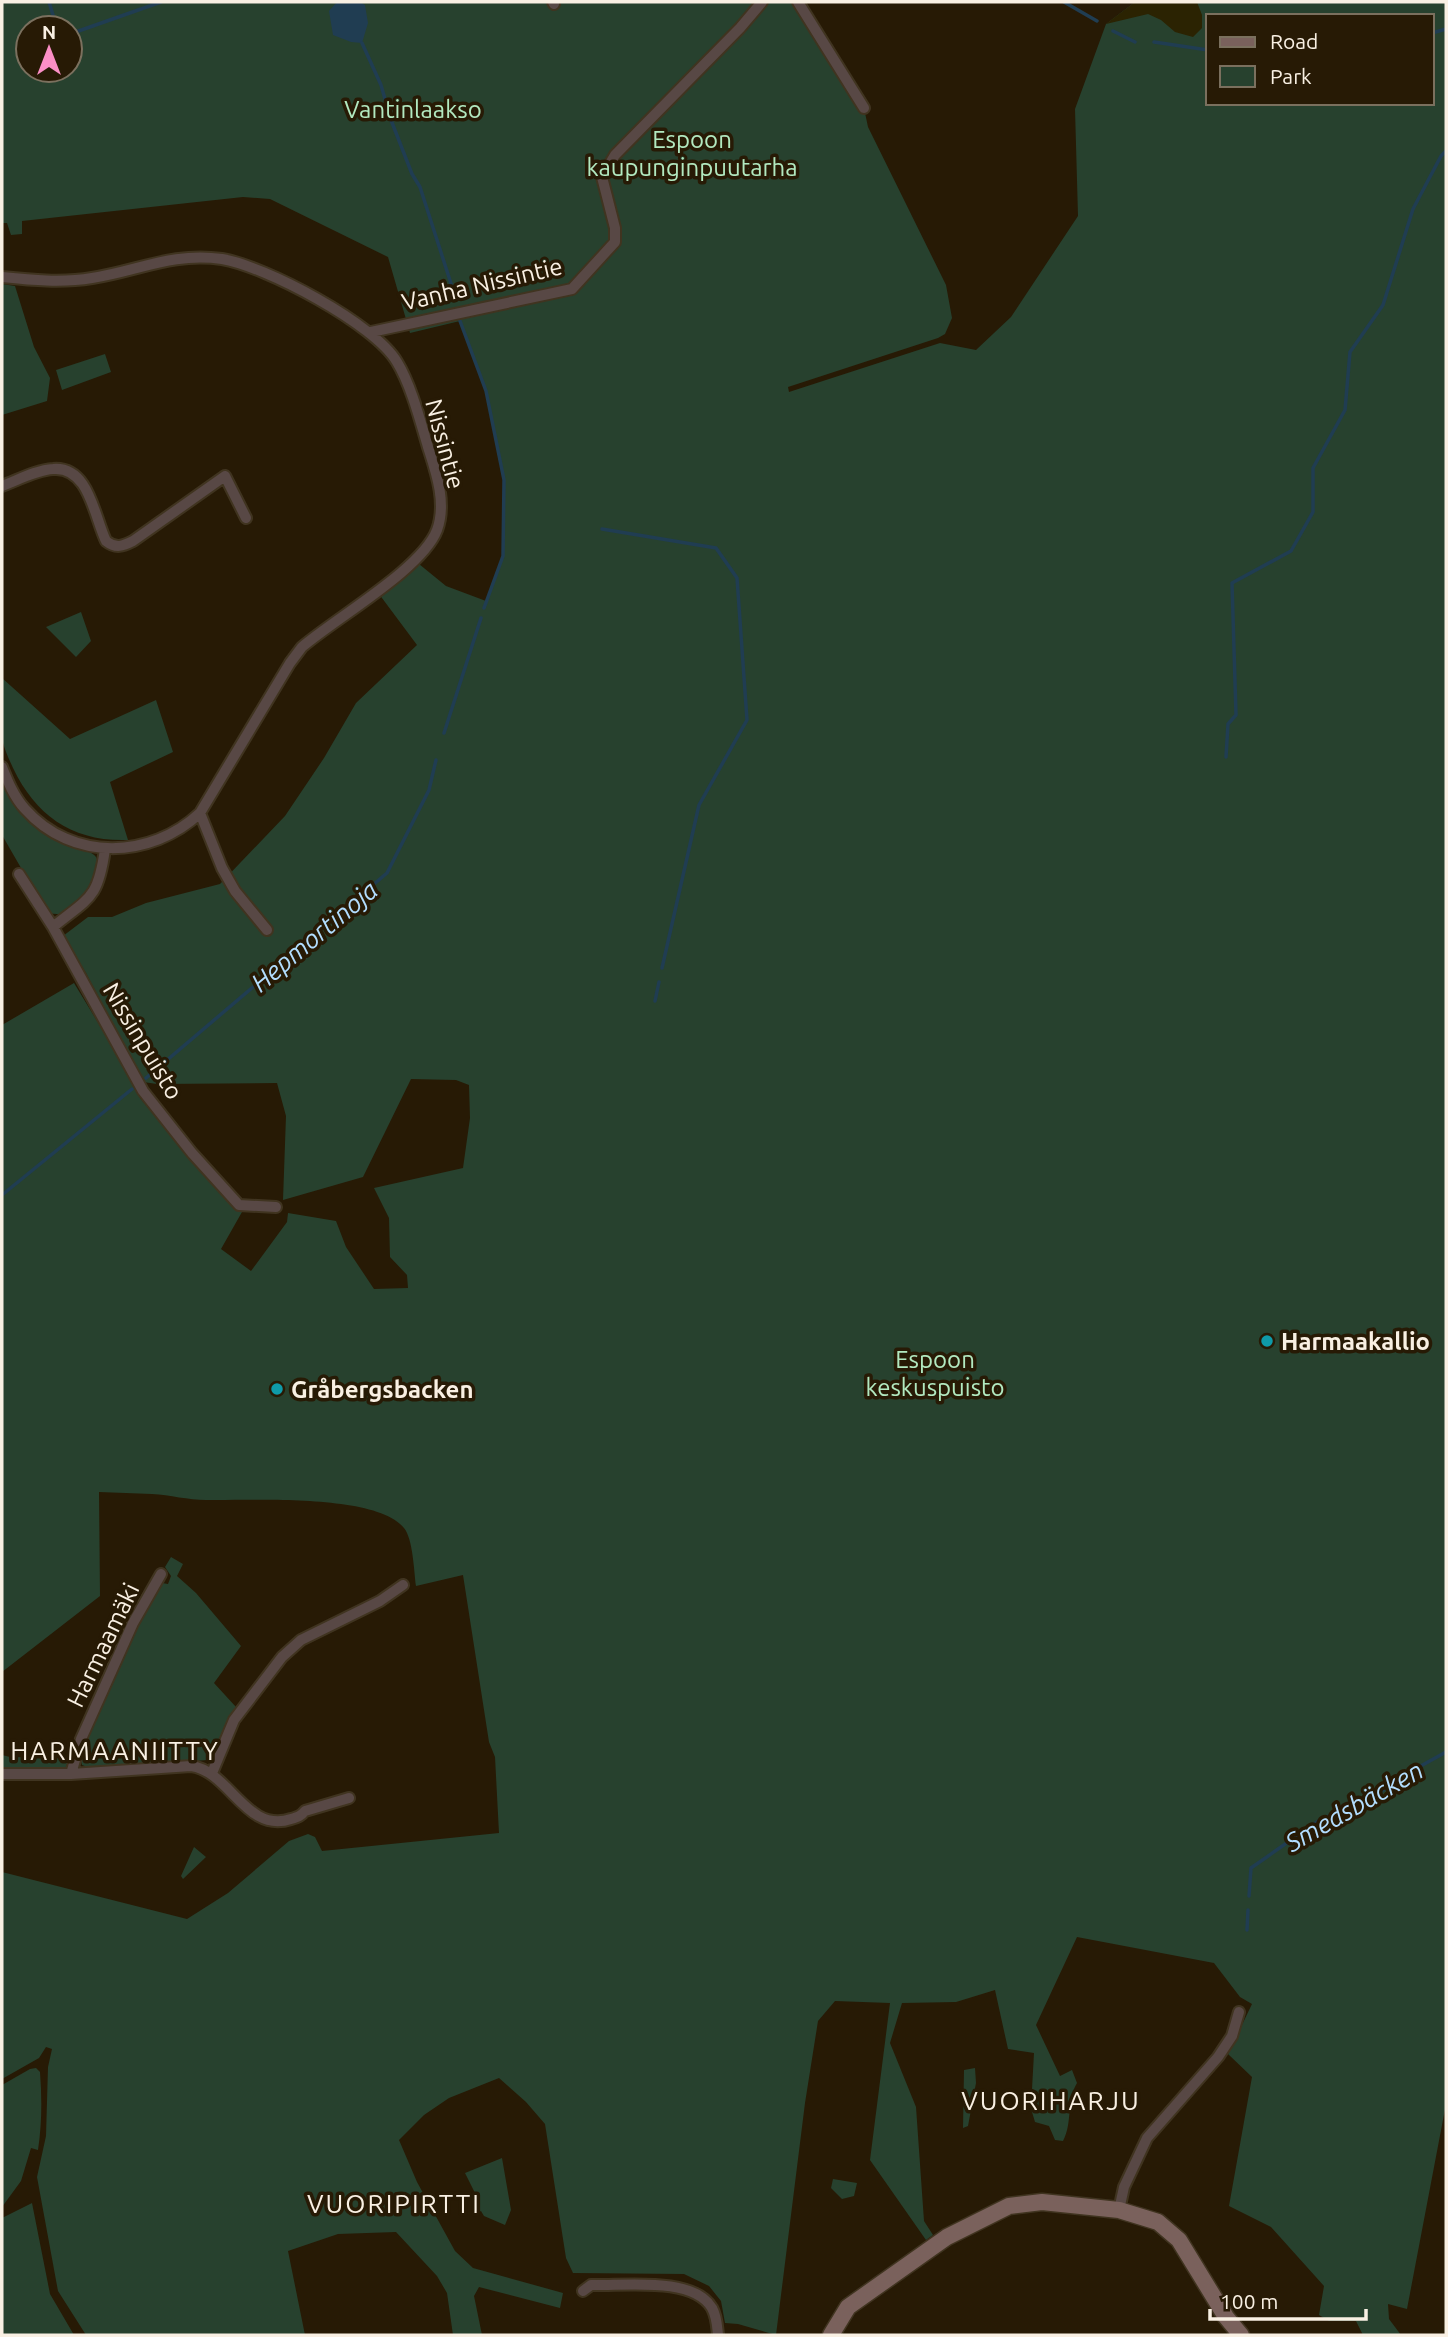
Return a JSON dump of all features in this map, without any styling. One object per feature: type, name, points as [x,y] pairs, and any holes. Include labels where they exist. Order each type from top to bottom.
[{"type":"street","name":"Vanha Nissintie","points":[[371,332],[572,289],[615,242],[615,228],[602,177],[615,155],[740,29],[762,2]]},
{"type":"street","points":[[798,2],[864,108]]},
{"type":"street","name":"Nissintie","points":[[2,277],[48,281],[77,280],[177,258],[224,260],[270,275],[342,314],[371,332],[386,346],[398,363],[423,428],[440,493],[437,529],[416,561],[300,650],[289,663],[200,813],[186,825],[156,841],[121,849],[105,849]]},
{"type":"street","points":[[2,486],[55,468],[68,470],[83,482],[106,541],[113,546],[122,546],[133,541],[225,476],[246,519]]},
{"type":"street","points":[[2,767],[24,809],[39,822],[59,836],[105,849],[99,881],[92,895],[85,904],[53,927]]},
{"type":"street","points":[[200,813],[222,868],[235,891],[267,930]]},
{"type":"street","name":"Nissinpuisto","points":[[19,874],[53,927],[144,1091],[192,1153],[239,1205],[276,1207]]},
{"type":"street","name":"Harmaamäki","points":[[71,1774],[81,1739],[133,1623],[160,1574]]},
{"type":"street","points":[[212,1773],[234,1720],[282,1657],[301,1640],[372,1606],[402,1585]]},
{"type":"street","points":[[2,1774],[71,1774],[203,1767],[241,1803],[270,1822],[282,1822],[301,1816],[305,1811],[349,1798]]},
{"type":"street","points":[[1119,2210],[1124,2188],[1147,2138],[1218,2057],[1232,2036],[1239,2012]]},
{"type":"street","points":[[831,2335],[848,2306],[947,2237],[1009,2206],[1042,2202],[1119,2210],[1158,2222],[1179,2240],[1235,2333]]},
{"type":"street","points":[[583,2291],[591,2285],[673,2287],[689,2290],[712,2306],[718,2335]]},
{"type":"green space","name":"Espoon keskuspuisto","points":[[2,2],[798,2],[864,108],[868,127],[946,285],[952,318],[945,334],[938,338],[788,387],[789,392],[940,343],[976,350],[1011,317],[1078,216],[1075,109],[1106,24],[1135,2],[1446,2],[1446,2104],[1407,2309],[1388,2304],[1389,2319],[1401,2335],[1363,2335],[1356,2321],[1329,2321],[1319,2315],[1324,2286],[1271,2227],[1229,2206],[1252,2077],[1228,2054],[1252,2004],[1240,1997],[1214,1963],[1077,1937],[1036,2025],[1060,2076],[1072,2070],[1077,2083],[1063,2141],[1055,2140],[1049,2126],[1035,2122],[1026,2092],[1032,2089],[1034,2053],[1008,2049],[995,1990],[956,2002],[902,2003],[890,2043],[916,2107],[924,2221],[933,2235],[926,2240],[870,2160],[890,2003],[835,2001],[818,2021],[776,2335],[725,2323],[721,2301],[709,2286],[684,2274],[573,2273],[566,2258],[545,2124],[526,2102],[499,2078],[449,2098],[424,2115],[399,2140],[417,2182],[455,2251],[473,2268],[563,2293],[560,2308],[479,2287],[474,2296],[482,2335],[453,2335],[447,2293],[437,2276],[396,2232],[338,2234],[288,2251],[305,2335],[86,2335],[58,2291],[37,2177],[46,2136],[48,2067],[52,2049],[46,2047],[39,2058],[2,2079],[2,1872],[187,1919],[228,1893],[289,1841],[308,1834],[315,1837],[322,1851],[499,1833],[495,1757],[489,1742],[463,1575],[416,1586],[411,1547],[404,1528],[389,1517],[340,1504],[280,1500],[199,1500],[152,1494],[99,1492],[100,1596],[2,1672],[2,1025],[74,983],[136,1085],[140,1098],[203,1173],[242,1212],[221,1249],[251,1271],[287,1222],[288,1213],[336,1221],[346,1247],[374,1289],[408,1288],[407,1275],[390,1257],[389,1218],[374,1188],[463,1168],[470,1118],[469,1085],[456,1080],[411,1079],[363,1177],[283,1200],[286,1116],[277,1083],[143,1082],[86,973],[63,936],[88,917],[112,917],[146,903],[220,884],[285,816],[324,758],[356,703],[417,645],[379,594],[419,564],[446,586],[486,601],[503,556],[504,480],[486,391],[460,321],[410,333],[388,257],[270,199],[243,197],[22,221],[22,234],[11,235],[7,223],[2,223]]},
{"type":"green space","points":[[2,284],[15,286],[34,347],[50,378],[47,401],[2,415]]},
{"type":"green space","points":[[105,354],[111,372],[62,390],[56,370]]},
{"type":"green space","points":[[81,612],[91,641],[76,657],[46,627]]},
{"type":"green space","points":[[2,678],[70,739],[156,700],[173,752],[110,782],[128,840],[90,836],[74,831],[58,823],[33,800],[13,768],[4,745],[1,723]]},
{"type":"green space","points":[[2,774],[27,812],[44,831],[96,857],[96,872],[88,890],[76,906],[63,914],[47,913],[2,835]]},
{"type":"green space","points":[[171,1557],[183,1564],[177,1576],[196,1593],[241,1646],[214,1683],[236,1707],[208,1760],[90,1768],[82,1765],[79,1752],[155,1587],[162,1583],[168,1584],[171,1576],[165,1567]]},
{"type":"green space","points":[[2,1755],[69,1758],[66,1767],[60,1769],[2,1769]]},
{"type":"green space","points":[[194,1847],[206,1857],[183,1879],[181,1876]]},
{"type":"green space","points":[[36,2068],[40,2072],[41,2092],[38,2150],[31,2148],[21,2181],[2,2207],[2,2085]]},
{"type":"green space","points":[[975,2068],[976,2083],[968,2126],[963,2128],[964,2070]]},
{"type":"green space","points":[[502,2158],[511,2210],[505,2225],[484,2216],[481,2211],[477,2213],[473,2202],[476,2195],[465,2173]]},
{"type":"green space","points":[[833,2179],[857,2183],[854,2196],[842,2199],[831,2188]]},
{"type":"green space","points":[[32,2203],[50,2294],[74,2335],[2,2335],[2,2218]]},
{"type":"sand","points":[[1135,2],[1197,2],[1202,15],[1202,28],[1193,37],[1175,32],[1161,20],[1148,14],[1106,24]]},
{"type":"water","points":[[337,2],[360,2],[365,5],[368,23],[362,43],[333,35],[329,11]]},
{"type":"waterway","points":[[49,2],[53,14]]},
{"type":"waterway","points":[[84,29],[161,2]]},
{"type":"waterway","points":[[1064,2],[1097,21]]},
{"type":"waterway","points":[[1434,32],[1446,29]]},
{"type":"waterway","points":[[1113,31],[1135,42]]},
{"type":"waterway","points":[[1154,42],[1206,50]]},
{"type":"waterway","name":"Hepmortinoja","points":[[362,43],[381,85],[412,174],[420,187],[455,296]]},
{"type":"waterway","points":[[1226,757],[1228,724],[1236,715],[1232,583],[1291,551],[1313,512],[1313,468],[1345,410],[1350,352],[1383,305],[1413,209],[1446,151]]},
{"type":"waterway","name":"Hepmortinoja","points":[[460,321],[486,391],[504,480],[503,556],[484,608]]},
{"type":"waterway","points":[[602,529],[716,548],[737,578],[747,720],[699,805],[662,968]]},
{"type":"waterway","name":"Hepmortinoja","points":[[444,733],[481,618]]},
{"type":"waterway","name":"Hepmortinoja","points":[[146,1078],[387,873],[429,790],[436,760]]},
{"type":"waterway","points":[[655,1001],[659,982]]},
{"type":"waterway","name":"Hepmortinoja","points":[[2,1195],[132,1089]]},
{"type":"waterway","name":"Smedsbäcken","points":[[1249,1896],[1251,1868],[1324,1817],[1351,1813],[1359,1799],[1372,1798],[1399,1778],[1446,1752]]},
{"type":"waterway","name":"Smedsbäcken","points":[[1247,1930],[1248,1910]]},
{"type":"place","name":"Harmaakallio","points":[[1267,1341]]},
{"type":"place","name":"Gråbergsbacken","points":[[277,1389]]},
{"type":"district","name":"HARMAANIITTY","points":[[115,1750]]},
{"type":"district","name":"VUORIHARJU","points":[[1051,2100]]},
{"type":"district","name":"VUORIPIRTTI","points":[[394,2203]]},
{"type":"park label","name":"Vantinlaakso","points":[[413,109]]},
{"type":"park label","name":"Espoon kaupunginpuutarha","points":[[692,153]]}]
